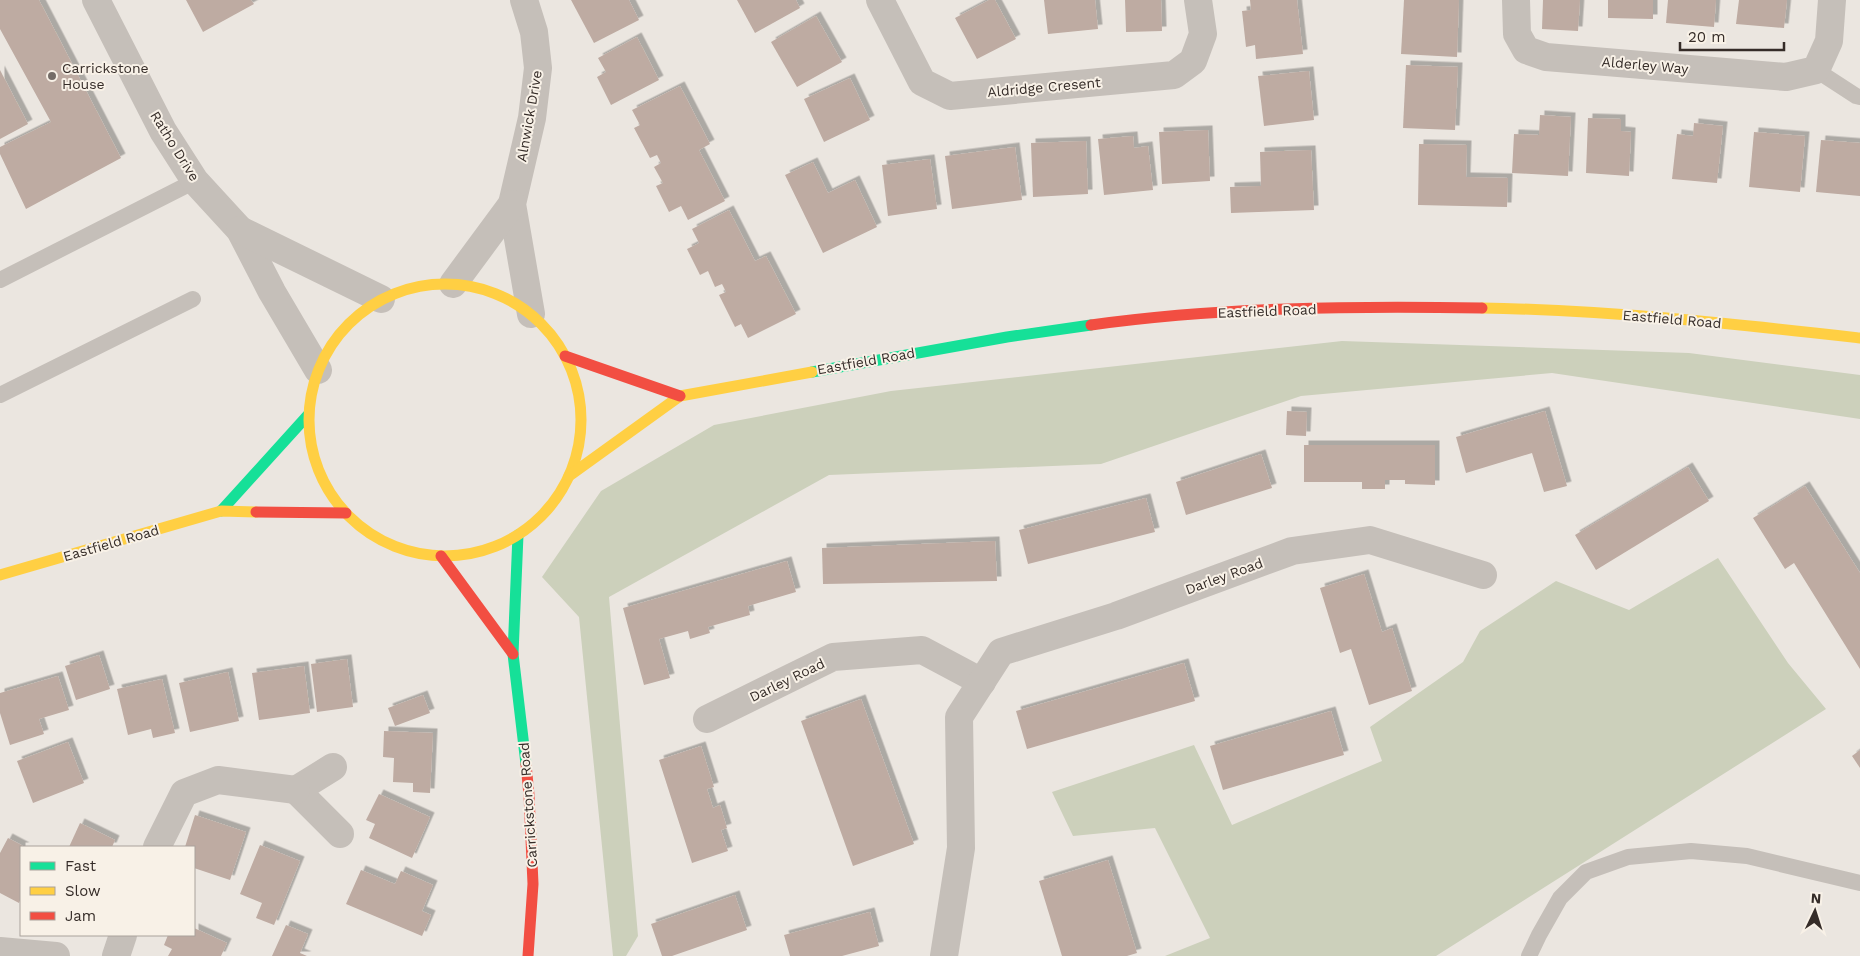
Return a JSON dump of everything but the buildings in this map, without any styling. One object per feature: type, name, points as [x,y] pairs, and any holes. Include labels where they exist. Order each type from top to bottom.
[{"type":"street","name":"Ratho Drive","points":[[96,0],[163,131],[195,181],[240,230],[272,292],[318,370]]},
{"type":"street","name":"Alnwick Drive","points":[[512,204],[532,118],[538,68],[534,32],[524,0]]},
{"type":"street","name":"Aldridge Cresent","points":[[880,0],[922,82],[950,96],[1174,75],[1193,62],[1203,34],[1198,0]]},
{"type":"street","name":"Alderley Way","points":[[1516,0],[1517,34],[1526,50],[1546,57],[1786,77],[1816,70]]},
{"type":"street","points":[[1816,70],[1829,41],[1832,0]]},
{"type":"street","points":[[453,284],[512,204]]},
{"type":"street","points":[[512,204],[531,314]]},
{"type":"street","name":"Ratho Drive","points":[[240,230],[381,299]]},
{"type":"street","points":[[453,284],[481,289],[507,299],[531,314],[550,333],[565,356],[579,395],[580,436],[569,476],[548,509],[518,535],[481,551],[441,556],[406,550],[373,536],[346,513],[324,484],[312,451],[308,415],[318,370],[333,342],[355,318],[381,299],[416,286],[453,284]]},
{"type":"street","name":"Eastfield Road","points":[[569,476],[680,396],[1007,336],[1134,319],[1229,311],[1377,306],[1567,310],[1676,318],[1860,338]]},
{"type":"street","name":"Eastfield Road","points":[[565,356],[680,396]]},
{"type":"street","points":[[221,511],[308,415]]},
{"type":"street","name":"Eastfield Road","points":[[0,575],[221,511],[346,513]]},
{"type":"street","name":"Carrickstone Road","points":[[518,535],[513,654],[529,795],[534,884],[528,956]]},
{"type":"street","name":"Darley Road","points":[[944,956],[961,848],[959,717],[1001,652],[1116,616],[1292,551],[1370,540],[1484,575]]},
{"type":"street","name":"Carrickstone Road","points":[[441,556],[513,654]]},
{"type":"street","name":"Darley Road","points":[[707,719],[833,657],[922,650],[982,682]]},
{"type":"street","points":[[296,790],[334,767]]},
{"type":"street","points":[[158,846],[184,793],[218,780],[296,790],[340,834]]},
{"type":"street","points":[[116,956],[123,936]]},
{"type":"street","points":[[0,951],[56,956]]},
{"type":"lane","points":[[1816,70],[1860,97]]},
{"type":"lane","points":[[0,280],[195,181]]},
{"type":"lane","points":[[0,395],[194,299]]},
{"type":"lane","points":[[1529,956],[1560,898],[1586,872],[1628,857],[1691,850],[1747,856],[1860,883]]},
{"type":"green space","points":[[1342,341],[1689,353],[1860,375],[1860,419],[1552,373],[1301,396],[1101,464],[829,475],[609,597],[638,936],[626,956],[613,956],[579,617],[542,577],[601,491],[714,425],[891,391]]},
{"type":"green space","points":[[1718,558],[1788,663],[1826,709],[1436,956],[1165,956],[1210,938],[1155,828],[1073,836],[1052,792],[1194,745],[1232,825],[1382,761],[1370,727],[1463,662],[1480,631],[1556,581],[1629,610]]},
{"type":"traffic: fast","points":[[812,372],[1007,337],[1091,325]]},
{"type":"traffic: fast","points":[[221,511],[308,415]]},
{"type":"traffic: fast","points":[[518,535],[513,654],[526,764]]},
{"type":"traffic: slow","points":[[445,284],[484,290],[509,300],[541,324],[558,345],[570,368],[578,394],[581,420],[575,459],[565,484],[541,516],[520,533],[497,545],[471,553],[445,556],[406,550],[381,540],[349,516],[332,495],[320,472],[312,446],[309,420],[315,381],[325,356],[349,324],[370,307],[393,295],[419,287],[445,284]]},
{"type":"traffic: slow","points":[[1482,308],[1624,315],[1860,338]]},
{"type":"traffic: slow","points":[[569,476],[680,396],[812,372]]},
{"type":"traffic: slow","points":[[0,575],[221,511],[256,512]]},
{"type":"traffic: jam","points":[[1091,325],[1189,314],[1238,311],[1384,307],[1482,308]]},
{"type":"traffic: jam","points":[[565,356],[680,396]]},
{"type":"traffic: jam","points":[[256,512],[346,513]]},
{"type":"traffic: jam","points":[[441,556],[513,654]]},
{"type":"traffic: jam","points":[[526,764],[533,884],[528,956]]},
{"type":"place","name":"Carrickstone House","points":[[52,76]]}]
